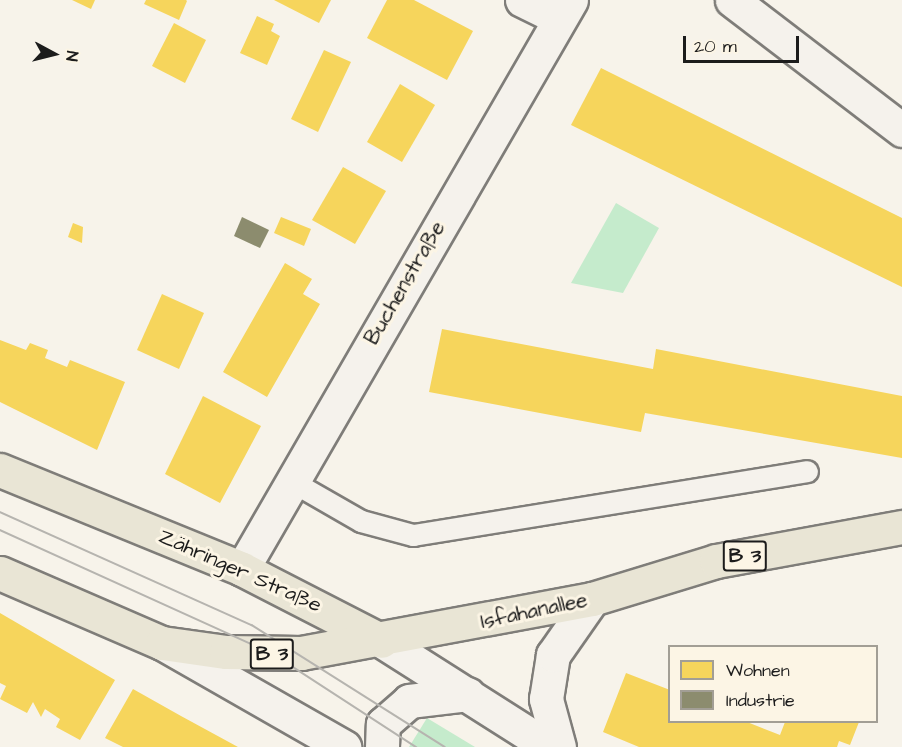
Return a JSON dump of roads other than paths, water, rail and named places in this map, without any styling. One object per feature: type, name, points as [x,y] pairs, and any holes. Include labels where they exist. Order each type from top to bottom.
[{"type":"main road","name":"Zähringer Straße","points":[[0,470],[242,569],[382,641]]},
{"type":"main road","name":"Isfahanallee","points":[[162,643],[273,654],[382,641],[592,599],[716,561],[902,527]]},
{"type":"main road","name":"B 3","points":[[0,573],[162,643]]},
{"type":"street","points":[[522,0],[564,8]]},
{"type":"street","points":[[732,0],[902,130]]},
{"type":"street","name":"Buchenstraße","points":[[242,569],[564,8]]},
{"type":"street","points":[[560,747],[546,699],[554,655],[592,599]]},
{"type":"street","name":"Zähringer Straße","points":[[382,641],[549,747]]},
{"type":"street","points":[[162,643],[344,747]]},
{"type":"street","points":[[382,747],[382,724],[409,701],[468,694]]},
{"type":"lane","points":[[293,482],[361,521],[423,534],[807,471]]},
{"type":"tram line","points":[[0,512],[252,625],[445,747]]},
{"type":"tram line","points":[[0,530],[273,654],[416,747]]}]
